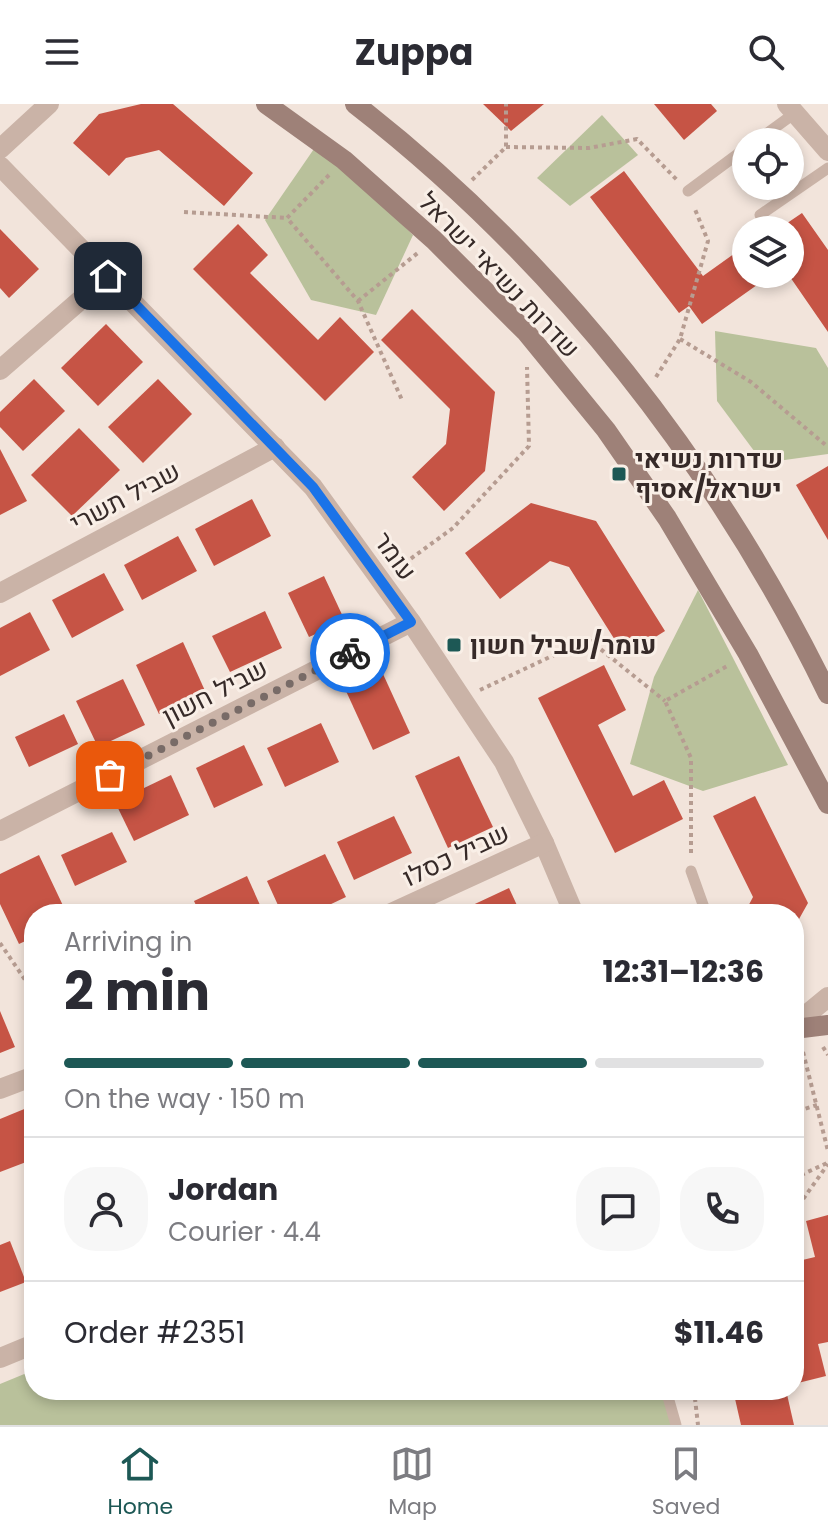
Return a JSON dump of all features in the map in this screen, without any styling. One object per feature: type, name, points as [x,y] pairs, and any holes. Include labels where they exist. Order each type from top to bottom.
[{"type":"street","points":[[0,149],[49,104]]},
{"type":"street","name":"שדרות נשיאי ישראל","points":[[266,104],[344,160],[434,240],[526,332],[606,430],[650,493],[748,654],[828,804]]},
{"type":"street","name":"שדרות נשיאי ישראל","points":[[355,104],[459,192],[525,255],[644,396],[736,529],[828,694]]},
{"type":"street","points":[[791,108],[828,151]]},
{"type":"street","name":"עומר","points":[[0,166],[313,487],[411,622],[504,762],[570,904]]},
{"type":"street","points":[[0,370],[108,276]]},
{"type":"street","name":"שביל תשרי","points":[[0,593],[275,447]]},
{"type":"street","name":"שביל חשון","points":[[0,831],[411,622]]},
{"type":"street","name":"שביל כסלו","points":[[411,904],[544,843]]},
{"type":"street","points":[[804,1018],[828,997]]},
{"type":"street","points":[[804,1023],[828,1014]]},
{"type":"street","points":[[804,1026],[828,1025]]},
{"type":"street","points":[[0,1089],[24,1080]]},
{"type":"street","points":[[0,1358],[24,1348]]},
{"type":"lane","points":[[770,128],[791,108]]},
{"type":"lane","points":[[688,191],[732,158]]},
{"type":"lane","points":[[760,215],[828,168]]},
{"type":"lane","points":[[691,871],[703,904]]},
{"type":"lane","points":[[669,1400],[676,1425]]},
{"type":"path","points":[[506,104],[506,147]]},
{"type":"path","points":[[459,192],[506,147],[589,148],[637,139]]},
{"type":"path","points":[[287,218],[344,160]]},
{"type":"path","points":[[184,212],[287,218],[358,301],[402,400]]},
{"type":"path","points":[[358,301],[434,240]]},
{"type":"path","points":[[644,396],[680,339],[708,241]]},
{"type":"path","points":[[381,580],[453,528],[529,446],[526,332]]},
{"type":"path","points":[[680,339],[751,382],[828,447]]},
{"type":"path","points":[[463,699],[588,639],[665,701],[691,758],[691,871]]},
{"type":"path","points":[[665,701],[748,654]]},
{"type":"path","points":[[0,943],[24,978]]},
{"type":"path","points":[[823,1047],[828,1055]]},
{"type":"path","points":[[804,1056],[828,1151]]},
{"type":"path","points":[[804,1109],[817,1105]]},
{"type":"path","points":[[804,1174],[828,1163]]},
{"type":"path","points":[[804,1198],[828,1163]]},
{"type":"path","points":[[695,1400],[698,1425]]},
{"type":"green space","points":[[602,115],[638,155],[570,206],[537,178]]},
{"type":"green space","points":[[318,143],[413,235],[376,315],[311,300],[265,220]]},
{"type":"green space","points":[[715,331],[816,348],[828,368],[828,454],[763,463],[717,401]]},
{"type":"green space","points":[[698,590],[788,765],[703,791],[630,764],[654,677]]},
{"type":"green space","points":[[24,1374],[24,1400],[672,1400],[681,1425],[0,1425],[0,1384]]},
{"type":"building","points":[[141,104],[173,104],[253,173],[224,206],[159,150],[126,158],[109,176],[73,143],[99,114]]},
{"type":"building","points":[[483,104],[544,104],[511,131]]},
{"type":"building","points":[[654,104],[711,104],[717,111],[684,140]]},
{"type":"building","points":[[624,171],[703,276],[732,255],[732,288],[753,288],[702,324],[689,306],[679,313],[590,197]]},
{"type":"building","points":[[802,213],[828,250],[828,332],[798,288],[804,288],[804,216],[798,216]]},
{"type":"building","points":[[238,224],[268,255],[250,273],[318,340],[340,317],[374,352],[325,401],[193,269]]},
{"type":"building","points":[[0,229],[39,269],[9,298],[0,288]]},
{"type":"building","points":[[412,309],[495,392],[485,471],[444,511],[412,477],[446,444],[450,409],[381,340]]},
{"type":"building","points":[[106,324],[143,362],[98,406],[61,368]]},
{"type":"building","points":[[34,379],[65,411],[23,451],[0,427],[0,412]]},
{"type":"building","points":[[158,379],[192,414],[143,463],[108,427]]},
{"type":"building","points":[[79,428],[120,470],[72,516],[31,475]]},
{"type":"building","points":[[0,449],[27,501],[0,515]]},
{"type":"building","points":[[828,466],[828,540],[796,485]]},
{"type":"building","points":[[252,499],[271,536],[214,566],[195,529]]},
{"type":"building","points":[[531,503],[596,521],[665,631],[625,656],[569,567],[550,561],[500,599],[465,553]]},
{"type":"building","points":[[178,536],[197,571],[142,600],[124,565]]},
{"type":"building","points":[[104,573],[124,610],[72,638],[52,600]]},
{"type":"building","points":[[324,576],[345,621],[309,637],[288,593]]},
{"type":"building","points":[[265,611],[282,648],[230,672],[212,636]]},
{"type":"building","points":[[30,612],[50,650],[0,676],[0,628]]},
{"type":"building","points":[[183,642],[206,693],[159,714],[136,665]]},
{"type":"building","points":[[604,665],[626,710],[598,725],[633,796],[664,780],[683,819],[615,853],[538,698]]},
{"type":"building","points":[[383,674],[410,733],[373,750],[346,691]]},
{"type":"building","points":[[123,679],[145,725],[98,747],[76,701]]},
{"type":"building","points":[[64,714],[78,744],[29,767],[15,737]]},
{"type":"building","points":[[321,723],[339,762],[285,787],[267,748]]},
{"type":"building","points":[[244,745],[263,785],[214,808],[196,768]]},
{"type":"building","points":[[459,756],[493,827],[448,848],[415,776]]},
{"type":"building","points":[[171,775],[189,815],[134,841],[115,802]]},
{"type":"building","points":[[755,796],[808,903],[804,910],[804,904],[749,904],[753,897],[713,816]]},
{"type":"building","points":[[394,816],[412,853],[354,880],[337,842]]},
{"type":"building","points":[[112,832],[127,862],[75,886],[61,855]]},
{"type":"building","points":[[325,854],[346,897],[331,904],[277,904],[267,881]]},
{"type":"building","points":[[39,855],[62,904],[24,904],[24,942],[19,944],[0,904],[0,874]]},
{"type":"building","points":[[247,876],[260,904],[195,904],[194,901]]},
{"type":"building","points":[[509,888],[516,904],[475,904]]},
{"type":"building","points":[[0,1011],[15,1047],[0,1053]]},
{"type":"building","points":[[24,1109],[24,1163],[0,1172],[0,1119]]},
{"type":"building","points":[[828,1215],[828,1342],[818,1344],[826,1376],[804,1382],[804,1260],[815,1257],[806,1221]]},
{"type":"building","points":[[10,1241],[24,1283],[0,1292],[0,1245]]},
{"type":"building","points":[[735,1400],[788,1400],[794,1425],[741,1425]]},
{"type":"way so far","points":[[110,775],[350,653]]},
{"type":"place","name":"שדרות נשיאי ישראל/אסיף","points":[[619,474]]},
{"type":"place","name":"עומר/שביל חשון","points":[[454,645]]},
{"type":"route","points":[[108,276],[313,487],[411,622],[350,653]]}]
